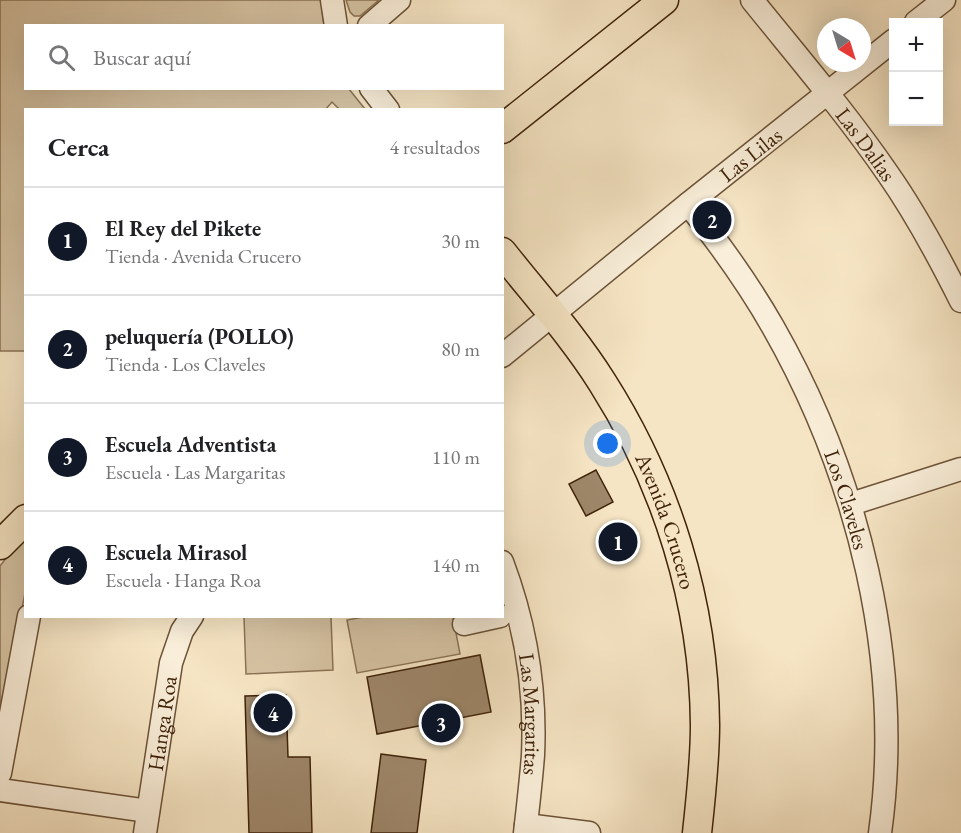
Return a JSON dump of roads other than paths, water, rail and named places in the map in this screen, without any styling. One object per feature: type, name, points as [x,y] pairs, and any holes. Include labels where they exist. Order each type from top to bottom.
[{"type":"main road","points":[[504,127],[664,0]]},
{"type":"main road","name":"Avenida Crucero","points":[[504,255],[578,348],[601,381],[641,452],[672,527],[693,605],[704,685],[704,766],[697,833]]},
{"type":"main road","points":[[0,545],[24,521]]},
{"type":"street","points":[[332,0],[336,24]]},
{"type":"street","points":[[371,24],[399,0]]},
{"type":"street","name":"Las Dalias","points":[[752,0],[859,134],[889,176],[917,219],[961,301]]},
{"type":"street","points":[[923,18],[952,1]]},
{"type":"street","name":"Las Lilas","points":[[553,316],[688,204],[889,44]]},
{"type":"street","points":[[372,90],[386,108]]},
{"type":"street","name":"Los Claveles","points":[[688,204],[741,276],[773,326],[817,415],[851,504],[873,600],[882,663],[887,768],[880,833]]},
{"type":"street","points":[[504,354],[553,316]]},
{"type":"street","points":[[851,504],[961,469]]},
{"type":"street","name":"Las Margaritas","points":[[504,583],[507,614],[527,655],[533,718],[533,754],[526,829]]},
{"type":"street","points":[[0,773],[29,618]]},
{"type":"street","name":"Hanga Roa","points":[[147,822],[171,663],[182,631],[191,618]]},
{"type":"street","points":[[464,624],[490,618]]},
{"type":"street","points":[[0,790],[147,822]]},
{"type":"street","points":[[526,829],[589,833]]},
{"type":"place","name":"peluquería (POLLO)","points":[[712,220]]},
{"type":"place","name":"El Rey del Pikete","points":[[618,542]]},
{"type":"place","name":"Escuela Mirasol","points":[[273,713]]},
{"type":"place","name":"Escuela Adventista","points":[[441,723]]}]
